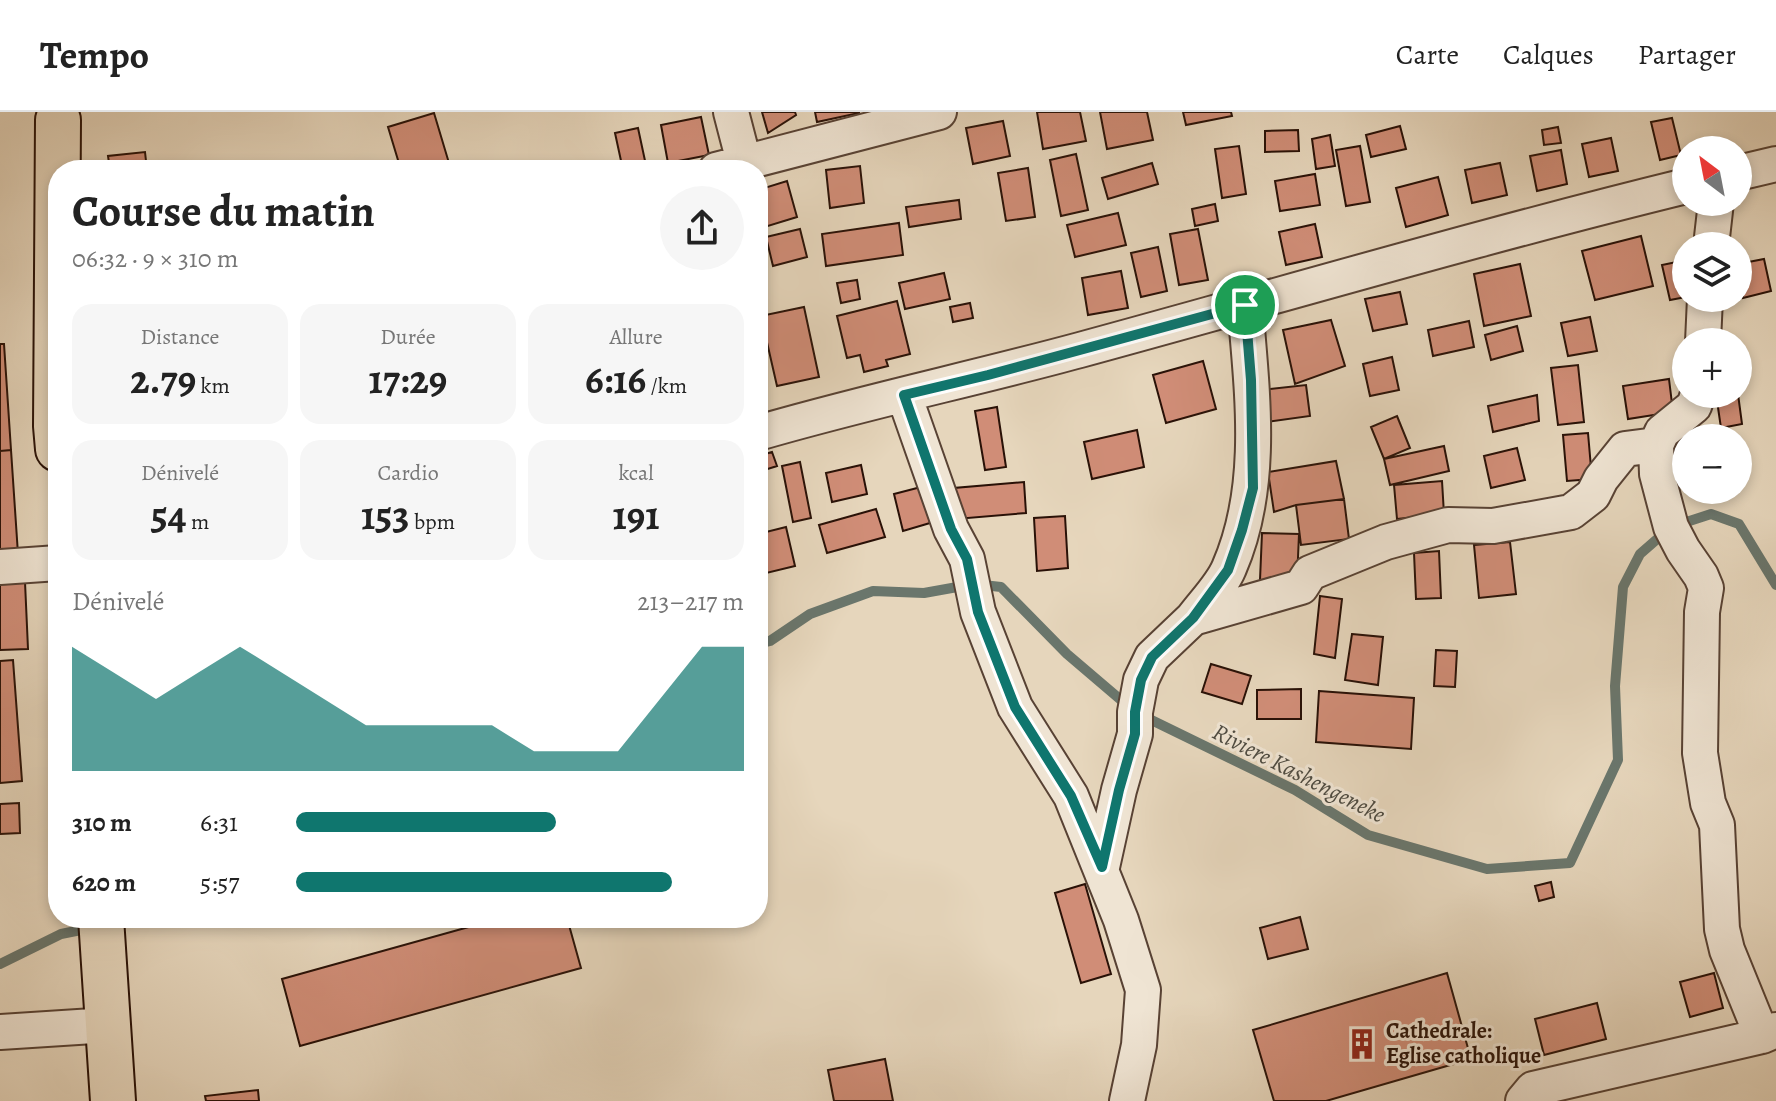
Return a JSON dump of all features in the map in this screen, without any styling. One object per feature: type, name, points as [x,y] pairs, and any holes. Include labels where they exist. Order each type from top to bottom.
[{"type":"highway","points":[[54,115],[55,160]]},
{"type":"highway","points":[[101,928],[113,1101]]},
{"type":"street","points":[[730,160],[731,112]]},
{"type":"street","points":[[753,160],[939,112]]},
{"type":"street","points":[[1752,170],[1776,164]]},
{"type":"street","points":[[768,430],[988,375],[1524,225],[1672,189]]},
{"type":"street","points":[[1102,867],[1135,734],[1135,712],[1141,680],[1152,657],[1193,618],[1228,570],[1253,488],[1251,380],[1245,305]]},
{"type":"street","points":[[904,395],[951,529],[967,559],[978,612],[1015,707],[1071,796],[1102,867],[1143,990],[1139,1045],[1127,1101]]},
{"type":"street","points":[[1523,1101],[1533,1089],[1769,1033],[1727,950],[1722,929],[1717,825],[1708,803],[1700,753],[1702,612],[1706,588],[1671,527],[1661,496],[1656,445],[1662,432],[1692,408]]},
{"type":"street","points":[[1193,618],[1301,587],[1310,573],[1386,542],[1448,525],[1493,526],[1571,512],[1593,495],[1601,479],[1625,449],[1656,445]]},
{"type":"street","points":[[0,567],[48,564]]},
{"type":"street","points":[[0,1032],[109,1025]]},
{"type":"building","points":[[762,112],[795,112],[796,115],[768,133]]},
{"type":"building","points":[[815,112],[859,112],[859,113],[817,122]]},
{"type":"building","points":[[1037,112],[1080,112],[1086,141],[1043,149]]},
{"type":"building","points":[[1100,112],[1147,112],[1153,140],[1107,149]]},
{"type":"building","points":[[1183,112],[1231,112],[1232,116],[1186,125]]},
{"type":"building","points":[[434,113],[448,160],[398,160],[388,127]]},
{"type":"building","points":[[701,117],[709,155],[667,160],[661,125]]},
{"type":"building","points":[[1672,118],[1676,136],[1672,136],[1672,157],[1660,160],[1651,122]]},
{"type":"building","points":[[1003,121],[1010,156],[973,164],[966,128]]},
{"type":"building","points":[[1400,126],[1406,149],[1371,157],[1366,135]]},
{"type":"building","points":[[1558,127],[1561,143],[1544,145],[1542,130]]},
{"type":"building","points":[[638,128],[645,160],[621,160],[615,133]]},
{"type":"building","points":[[1298,130],[1299,151],[1265,152],[1265,131]]},
{"type":"building","points":[[1330,135],[1335,166],[1316,169],[1312,139]]},
{"type":"building","points":[[1611,138],[1618,171],[1589,177],[1582,144]]},
{"type":"building","points":[[1239,146],[1246,194],[1222,198],[1215,149]]},
{"type":"building","points":[[1360,146],[1370,202],[1346,206],[1336,150]]},
{"type":"building","points":[[1561,150],[1567,184],[1537,191],[1530,156]]},
{"type":"building","points":[[145,152],[146,160],[109,160],[108,156]]},
{"type":"building","points":[[1076,154],[1088,210],[1061,216],[1050,160]]},
{"type":"building","points":[[1152,163],[1158,184],[1108,199],[1102,178]]},
{"type":"building","points":[[1500,163],[1507,195],[1472,203],[1465,170]]},
{"type":"building","points":[[860,166],[864,203],[830,208],[826,170]]},
{"type":"building","points":[[1028,168],[1035,217],[1006,221],[998,173]]},
{"type":"building","points":[[1315,174],[1320,205],[1280,211],[1275,181]]},
{"type":"building","points":[[1438,177],[1448,215],[1406,227],[1396,188]]},
{"type":"building","points":[[787,181],[797,217],[768,226],[768,187]]},
{"type":"building","points":[[959,200],[961,219],[909,227],[906,207]]},
{"type":"building","points":[[1215,204],[1218,221],[1195,226],[1192,209]]},
{"type":"building","points":[[1118,213],[1126,245],[1075,257],[1067,225]]},
{"type":"building","points":[[899,223],[903,255],[826,266],[822,234]]},
{"type":"building","points":[[1315,224],[1322,257],[1286,265],[1279,232]]},
{"type":"building","points":[[800,229],[807,257],[773,266],[768,237]]},
{"type":"building","points":[[1198,229],[1208,280],[1179,285],[1170,234]]},
{"type":"building","points":[[1641,236],[1653,286],[1595,300],[1582,251]]},
{"type":"building","points":[[1158,247],[1167,291],[1141,297],[1131,253]]},
{"type":"building","points":[[1764,259],[1771,291],[1752,296],[1752,261]]},
{"type":"building","points":[[1672,263],[1672,300],[1670,300],[1662,265]]},
{"type":"building","points":[[1520,264],[1531,316],[1484,326],[1474,274]]},
{"type":"building","points":[[1121,271],[1128,308],[1088,315],[1082,278]]},
{"type":"building","points":[[944,273],[950,299],[905,309],[899,283]]},
{"type":"building","points":[[857,280],[860,299],[841,303],[837,283]]},
{"type":"building","points":[[1400,292],[1407,324],[1373,331],[1365,299]]},
{"type":"building","points":[[897,301],[910,354],[886,360],[888,366],[864,372],[860,355],[847,358],[837,316]]},
{"type":"building","points":[[970,303],[973,318],[953,322],[950,307]]},
{"type":"building","points":[[804,307],[819,377],[777,386],[768,347],[768,315]]},
{"type":"building","points":[[1590,317],[1597,351],[1568,356],[1561,323]]},
{"type":"building","points":[[1331,320],[1345,366],[1295,384],[1283,330]]},
{"type":"building","points":[[1469,321],[1474,347],[1433,356],[1428,330]]},
{"type":"building","points":[[1517,326],[1523,351],[1491,360],[1485,335]]},
{"type":"building","points":[[0,344],[4,344],[11,450],[0,451]]},
{"type":"building","points":[[1392,357],[1399,390],[1370,396],[1363,364]]},
{"type":"building","points":[[1203,361],[1216,409],[1166,423],[1153,375]]},
{"type":"building","points":[[1578,365],[1584,422],[1558,425],[1551,368]]},
{"type":"building","points":[[1669,379],[1673,412],[1628,419],[1623,386]]},
{"type":"building","points":[[1306,385],[1310,416],[1266,422],[1262,390]]},
{"type":"building","points":[[1537,395],[1539,421],[1493,432],[1488,406]]},
{"type":"building","points":[[997,407],[1006,467],[985,470],[975,411]]},
{"type":"building","points":[[1718,408],[1740,408],[1742,424],[1720,424]]},
{"type":"building","points":[[1397,416],[1410,448],[1384,459],[1371,427]]},
{"type":"building","points":[[1137,430],[1144,467],[1092,479],[1084,442]]},
{"type":"building","points":[[1588,433],[1592,479],[1567,481],[1563,435]]},
{"type":"building","points":[[1444,446],[1449,471],[1390,485],[1384,459]]},
{"type":"building","points":[[1517,448],[1525,480],[1491,488],[1484,456]]},
{"type":"building","points":[[11,450],[18,554],[0,555],[0,451]]},
{"type":"building","points":[[772,452],[777,466],[768,469],[768,453]]},
{"type":"building","points":[[1336,461],[1344,499],[1296,505],[1274,512],[1268,472]]},
{"type":"building","points":[[800,462],[811,518],[793,522],[782,466]]},
{"type":"building","points":[[861,465],[867,494],[832,502],[826,473]]},
{"type":"building","points":[[1442,481],[1444,514],[1397,519],[1394,485]]},
{"type":"building","points":[[1024,482],[1026,513],[956,519],[954,488]]},
{"type":"building","points":[[921,487],[930,523],[903,531],[894,494]]},
{"type":"building","points":[[1344,499],[1349,539],[1301,545],[1296,505]]},
{"type":"building","points":[[876,509],[885,537],[827,553],[819,525]]},
{"type":"building","points":[[1065,516],[1068,568],[1037,571],[1034,518]]},
{"type":"building","points":[[786,527],[795,566],[768,573],[768,532]]},
{"type":"building","points":[[1262,533],[1299,534],[1297,581],[1260,580]]},
{"type":"building","points":[[1510,542],[1516,594],[1479,598],[1474,545]]},
{"type":"building","points":[[1439,551],[1441,598],[1416,599],[1414,553]]},
{"type":"building","points":[[25,582],[28,649],[0,650],[0,583]]},
{"type":"building","points":[[1320,596],[1342,599],[1335,658],[1314,654]]},
{"type":"building","points":[[1352,634],[1383,637],[1378,685],[1345,680]]},
{"type":"building","points":[[1436,650],[1457,651],[1455,687],[1434,686]]},
{"type":"building","points":[[13,660],[22,781],[0,783],[0,661]]},
{"type":"building","points":[[1211,664],[1251,676],[1242,704],[1202,692]]},
{"type":"building","points":[[1301,689],[1301,719],[1257,719],[1257,690]]},
{"type":"building","points":[[1319,691],[1414,698],[1411,749],[1316,742]]},
{"type":"building","points":[[19,803],[20,833],[0,834],[0,804]]},
{"type":"building","points":[[1551,882],[1554,897],[1539,901],[1535,886]]},
{"type":"building","points":[[1085,884],[1111,974],[1081,983],[1055,893]]},
{"type":"building","points":[[1300,917],[1308,949],[1268,959],[1260,928]]},
{"type":"building","points":[[465,928],[570,928],[581,968],[300,1046],[282,979]]},
{"type":"building","name":"Cathedrale: Eglise catholique","points":[[1447,973],[1471,1059],[1326,1101],[1274,1101],[1253,1030]]},
{"type":"building","points":[[1714,973],[1723,1008],[1690,1017],[1680,982]]},
{"type":"building","points":[[1597,1003],[1606,1039],[1544,1055],[1535,1019]]},
{"type":"building","points":[[885,1059],[893,1101],[834,1101],[828,1070]]},
{"type":"building","points":[[258,1090],[259,1101],[206,1101],[205,1096]]},
{"type":"waterway","name":"Riviere Kashengeneke","points":[[768,642],[810,614],[873,591],[924,593],[974,584],[1001,587],[1067,654],[1135,712],[1295,790],[1368,835],[1487,869],[1570,863],[1618,760],[1615,686],[1623,587],[1640,554],[1671,527],[1711,514],[1739,524],[1776,585]]},
{"type":"waterway","name":"Riviere Kashengeneke","points":[[0,964],[61,934],[91,928]]},
{"type":"place","name":"Cathedrale: Eglise catholique","points":[[1362,1044]]},
{"type":"route","points":[[1245,305],[1251,380],[1253,488],[1228,570],[1193,618],[1152,657],[1141,680],[1135,712],[1135,734],[1102,867],[1071,796],[1015,707],[978,612],[967,559],[951,529],[904,395],[1245,305]]}]
